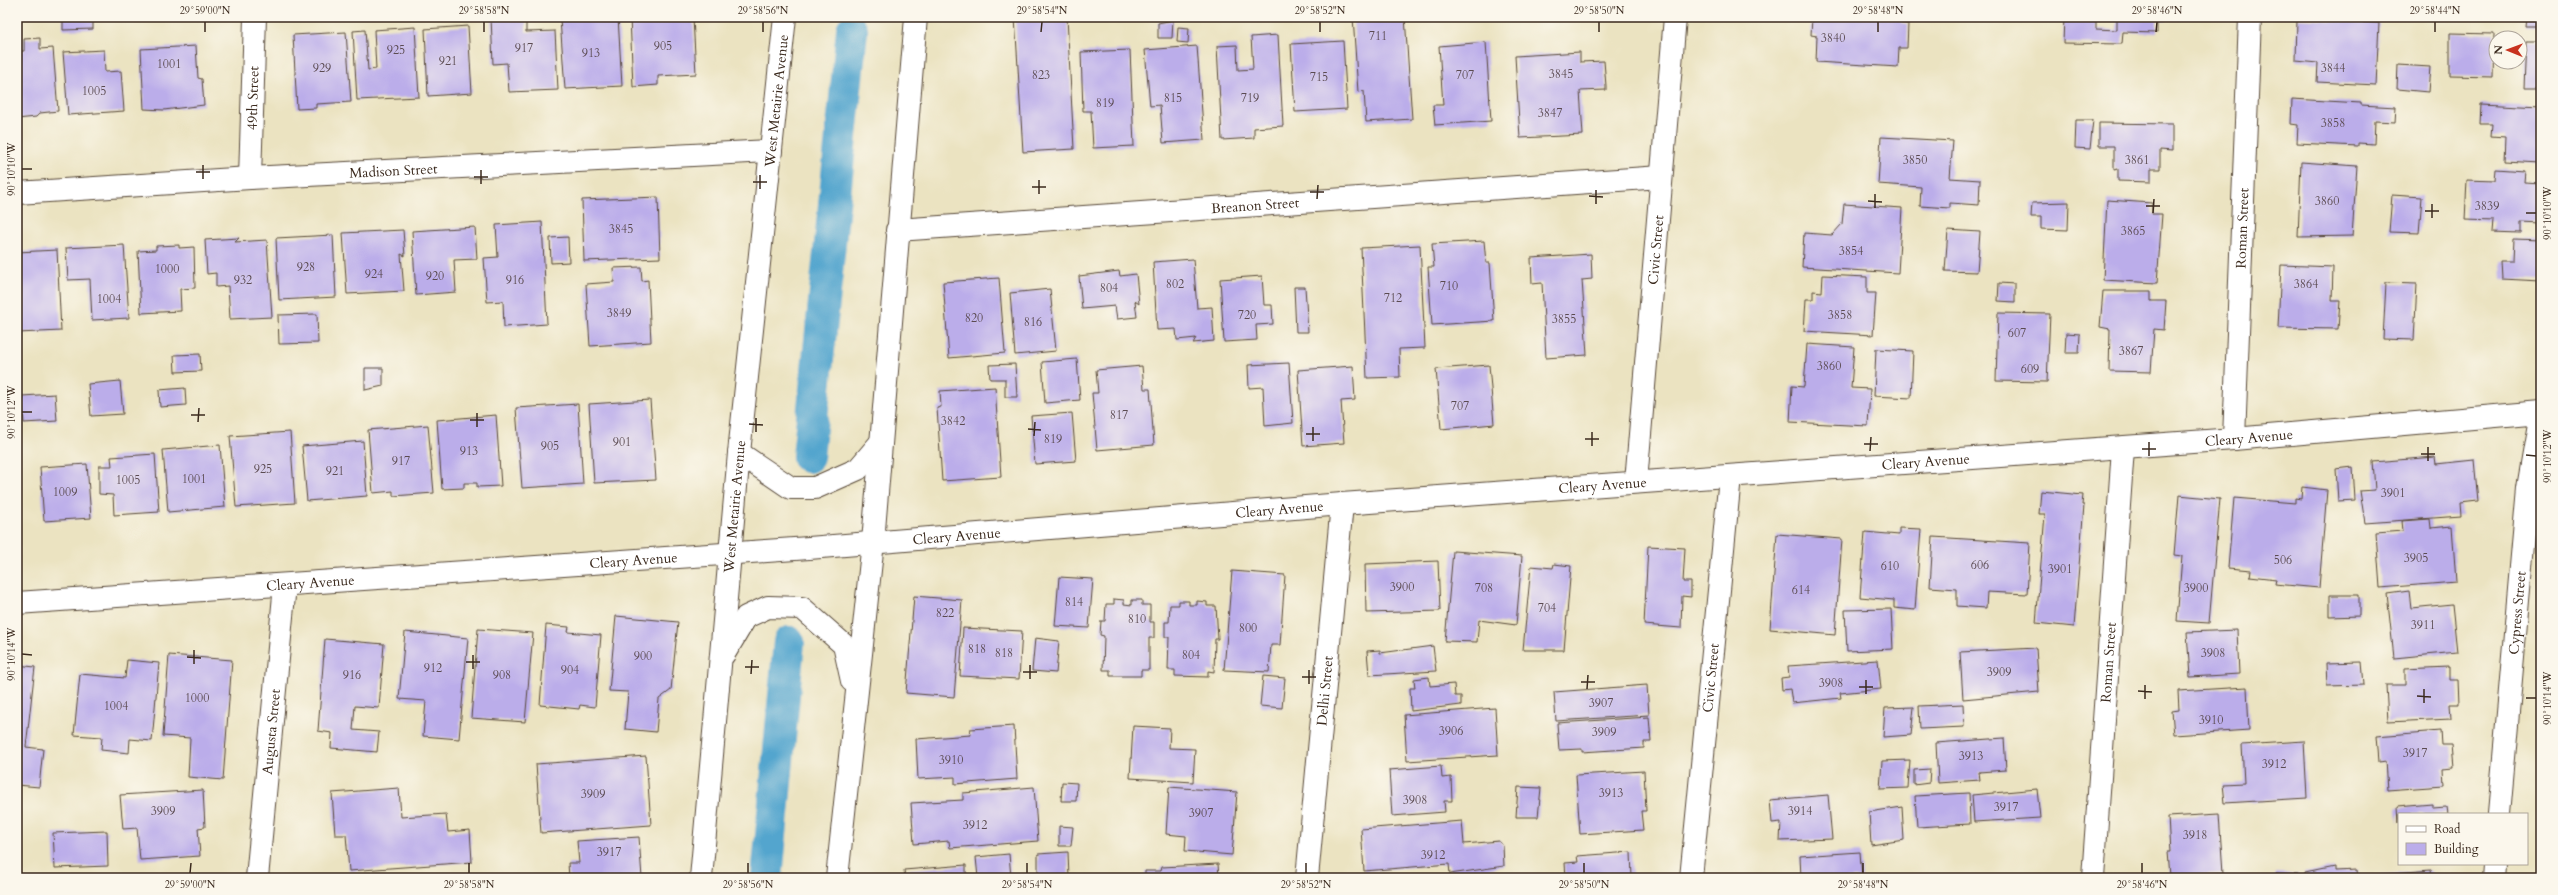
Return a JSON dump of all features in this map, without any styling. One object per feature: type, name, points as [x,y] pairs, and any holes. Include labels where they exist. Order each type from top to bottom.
[{"type":"street","name":"49th Street","points":[[250,178],[255,17]]},
{"type":"street","name":"West Metairie Avenue","points":[[701,878],[739,453],[785,17]]},
{"type":"street","points":[[906,17],[912,50]]},
{"type":"street","points":[[837,878],[873,542],[897,230],[916,17]]},
{"type":"street","name":"Civic Street","points":[[1636,482],[1675,17]]},
{"type":"street","name":"Roman Street","points":[[2234,440],[2250,17]]},
{"type":"street","name":"Madison Street","points":[[17,193],[250,178],[771,150]]},
{"type":"street","name":"Breanon Street","points":[[897,230],[1661,177]]},
{"type":"street","name":"Cleary Avenue","points":[[17,603],[730,553],[1342,504],[2234,440],[2541,412]]},
{"type":"street","name":"Cypress Street","points":[[2499,813],[2528,488],[2541,412]]},
{"type":"street","points":[[739,453],[792,488],[814,488],[858,469],[881,442]]},
{"type":"street","name":"Roman Street","points":[[2092,878],[2123,448]]},
{"type":"street","name":"Civic Street","points":[[1691,878],[1730,477]]},
{"type":"street","name":"Delhi Street","points":[[1307,878],[1342,504]]},
{"type":"street","name":"Augusta Street","points":[[257,878],[286,585]]},
{"type":"street","points":[[721,659],[746,617],[768,607],[802,608],[844,645],[856,702]]},
{"type":"street","points":[[2493,878],[2494,865]]},
{"type":"building","points":[[63,17],[93,17],[93,29],[63,30]]},
{"type":"building","points":[[491,17],[526,17],[526,32],[555,31],[558,90],[509,92],[507,63],[493,64]]},
{"type":"building","points":[[618,17],[622,86],[565,89],[560,19]]},
{"type":"building","points":[[630,17],[693,17],[696,74],[658,76],[658,85],[633,87]]},
{"type":"building","points":[[1015,17],[1067,17],[1074,149],[1023,152]]},
{"type":"building","points":[[1353,17],[1405,17],[1412,119],[1366,122],[1364,91],[1358,92]]},
{"type":"building","points":[[1812,17],[1901,17],[1901,23],[1908,24],[1907,48],[1899,48],[1898,67],[1816,62],[1817,36],[1811,35]]},
{"type":"building","points":[[2064,17],[2096,17],[2096,29],[2117,30],[2117,17],[2166,17],[2166,20],[2157,20],[2157,33],[2123,32],[2122,44],[2063,43]]},
{"type":"building","points":[[2526,17],[2541,17],[2541,26],[2525,26]]},
{"type":"building","points":[[2297,19],[2379,23],[2376,85],[2317,82],[2318,63],[2296,61]]},
{"type":"building","points":[[1173,20],[1172,38],[1158,38],[1158,23]]},
{"type":"building","points":[[468,26],[472,93],[428,96],[425,29]]},
{"type":"building","points":[[415,27],[419,97],[357,100],[353,31],[365,30],[368,70],[376,69],[374,30]]},
{"type":"building","points":[[1178,27],[1189,28],[1188,43],[1177,42]]},
{"type":"building","points":[[346,32],[351,102],[316,104],[316,108],[297,109],[293,35]]},
{"type":"building","points":[[2450,33],[2488,34],[2488,70],[2493,70],[2493,77],[2450,76]]},
{"type":"building","points":[[1278,35],[1283,126],[1254,128],[1254,138],[1222,140],[1217,46],[1237,45],[1238,70],[1253,69],[1251,37]]},
{"type":"building","points":[[40,38],[40,49],[53,48],[58,111],[40,113],[36,117],[17,119],[17,51],[24,51],[24,39]]},
{"type":"building","points":[[1343,41],[1347,109],[1295,112],[1291,44]]},
{"type":"building","points":[[2528,41],[2541,41],[2541,88],[2524,88],[2525,70],[2528,70]]},
{"type":"building","points":[[1486,42],[1491,121],[1435,125],[1433,105],[1443,105],[1439,46]]},
{"type":"building","points":[[196,46],[198,78],[202,79],[204,105],[164,110],[144,109],[141,49]]},
{"type":"building","points":[[1197,46],[1204,140],[1163,143],[1160,105],[1150,106],[1145,50]]},
{"type":"building","points":[[104,50],[105,72],[121,71],[124,111],[68,115],[63,52]]},
{"type":"building","points":[[1130,50],[1134,146],[1093,148],[1091,111],[1083,111],[1081,52]]},
{"type":"building","points":[[1580,52],[1580,62],[1604,61],[1606,86],[1606,90],[1580,91],[1583,135],[1520,138],[1515,56]]},
{"type":"building","points":[[2398,65],[2430,67],[2428,92],[2397,89]]},
{"type":"building","points":[[2292,99],[2361,103],[2361,105],[2396,107],[2395,122],[2375,121],[2374,144],[2358,143],[2358,146],[2297,143],[2298,125],[2291,124]]},
{"type":"building","points":[[2481,104],[2541,107],[2541,163],[2504,161],[2505,137],[2491,136],[2492,124],[2480,124]]},
{"type":"building","points":[[2076,120],[2093,120],[2090,149],[2075,148]]},
{"type":"building","points":[[2099,123],[2172,124],[2172,151],[2160,150],[2160,169],[2151,169],[2151,182],[2118,181],[2118,169],[2114,170],[2114,146],[2099,146]]},
{"type":"building","points":[[1881,137],[1953,141],[1950,178],[1980,180],[1979,205],[1950,203],[1950,208],[1920,206],[1921,187],[1878,184]]},
{"type":"building","points":[[2301,162],[2357,166],[2352,236],[2298,237]]},
{"type":"building","points":[[2495,169],[2525,171],[2524,182],[2541,183],[2541,223],[2521,222],[2521,233],[2492,232],[2493,221],[2465,220],[2467,180],[2494,181]]},
{"type":"building","points":[[2392,195],[2422,197],[2419,233],[2389,232]]},
{"type":"building","points":[[658,197],[660,258],[584,261],[582,200]]},
{"type":"building","points":[[2107,200],[2152,203],[2152,214],[2162,214],[2157,283],[2103,280]]},
{"type":"building","points":[[2069,202],[2068,230],[2041,229],[2041,217],[2031,217],[2032,203]]},
{"type":"building","points":[[1844,204],[1902,208],[1898,273],[1802,267],[1804,233],[1832,235],[1842,224]]},
{"type":"building","points":[[542,222],[547,324],[504,327],[503,301],[487,302],[484,258],[498,257],[496,225]]},
{"type":"building","points":[[475,227],[477,259],[454,260],[456,292],[416,295],[412,231]]},
{"type":"building","points":[[403,230],[405,256],[401,254],[404,291],[347,294],[343,233]]},
{"type":"building","points":[[1948,230],[1980,232],[1977,272],[1945,271]]},
{"type":"building","points":[[333,235],[336,297],[279,300],[276,238]]},
{"type":"building","points":[[568,237],[569,262],[551,263],[550,238]]},
{"type":"building","points":[[239,238],[235,242],[267,240],[272,317],[230,319],[228,286],[216,287],[216,273],[207,274],[205,240]]},
{"type":"building","points":[[2514,239],[2541,240],[2541,281],[2502,279],[2501,261],[2513,261]]},
{"type":"building","points":[[1484,241],[1486,263],[1490,263],[1494,321],[1432,325],[1428,267],[1434,267],[1432,244]]},
{"type":"building","points":[[124,245],[129,318],[92,320],[90,279],[68,280],[66,248]]},
{"type":"building","points":[[179,245],[179,248],[194,247],[195,288],[180,289],[181,311],[141,313],[138,251],[156,250],[156,246]]},
{"type":"building","points":[[1420,245],[1425,348],[1399,349],[1400,377],[1367,378],[1361,248]]},
{"type":"building","points":[[57,250],[61,331],[18,333],[17,252]]},
{"type":"building","points":[[1591,254],[1592,279],[1582,280],[1587,355],[1546,358],[1542,283],[1532,284],[1531,258]]},
{"type":"building","points":[[1193,259],[1197,308],[1212,307],[1214,341],[1193,343],[1196,338],[1177,340],[1176,329],[1157,330],[1153,262]]},
{"type":"building","points":[[2281,265],[2333,267],[2332,301],[2340,301],[2338,329],[2278,328]]},
{"type":"building","points":[[641,267],[642,281],[648,280],[651,342],[590,346],[586,284],[614,282],[613,268]]},
{"type":"building","points":[[1119,271],[1120,276],[1136,274],[1139,304],[1135,301],[1137,317],[1117,319],[1115,306],[1082,309],[1079,276]]},
{"type":"building","points":[[1823,275],[1867,277],[1867,293],[1876,293],[1873,335],[1804,331],[1806,299],[1813,299],[1813,291],[1822,292]]},
{"type":"building","points":[[1262,276],[1264,305],[1272,305],[1273,324],[1256,325],[1257,340],[1224,342],[1220,279]]},
{"type":"building","points":[[999,278],[1005,353],[949,358],[943,282]]},
{"type":"building","points":[[1999,283],[2015,284],[2015,302],[1998,301]]},
{"type":"building","points":[[2386,283],[2417,284],[2414,340],[2383,339]]},
{"type":"building","points":[[1294,287],[1305,287],[1308,332],[1296,332]]},
{"type":"building","points":[[1050,289],[1056,351],[1015,355],[1010,293]]},
{"type":"building","points":[[2103,291],[2151,291],[2151,301],[2166,301],[2164,330],[2154,329],[2151,372],[2109,371],[2110,329],[2100,327]]},
{"type":"building","points":[[1998,313],[2050,314],[2047,382],[1996,381]]},
{"type":"building","points":[[317,314],[318,343],[279,344],[278,315]]},
{"type":"building","points":[[2066,333],[2080,334],[2079,353],[2065,353]]},
{"type":"building","points":[[1807,344],[1854,347],[1851,388],[1870,389],[1868,426],[1790,422],[1792,386],[1804,387]]},
{"type":"building","points":[[1876,349],[1913,351],[1911,398],[1874,396]]},
{"type":"building","points":[[200,354],[201,371],[175,372],[174,355]]},
{"type":"building","points":[[1077,359],[1080,400],[1045,403],[1042,362]]},
{"type":"building","points":[[1289,363],[1293,423],[1265,426],[1263,387],[1249,388],[1248,365]]},
{"type":"building","points":[[1015,364],[1017,397],[1005,397],[1005,379],[990,379],[989,365]]},
{"type":"building","points":[[1489,365],[1494,424],[1441,429],[1436,369]]},
{"type":"building","points":[[1142,366],[1144,389],[1150,389],[1154,445],[1097,450],[1092,393],[1098,393],[1096,370]]},
{"type":"building","points":[[1353,366],[1355,400],[1341,401],[1344,443],[1303,446],[1298,370]]},
{"type":"building","points":[[365,368],[383,368],[383,386],[365,390]]},
{"type":"building","points":[[120,381],[123,414],[91,416],[88,384]]},
{"type":"building","points":[[995,387],[1001,477],[942,481],[937,408],[941,407],[940,391]]},
{"type":"building","points":[[185,388],[186,405],[160,407],[159,390]]},
{"type":"building","points":[[55,394],[57,421],[24,423],[22,396]]},
{"type":"building","points":[[650,400],[656,480],[594,483],[589,404]]},
{"type":"building","points":[[578,404],[583,484],[522,488],[516,408]]},
{"type":"building","points":[[1072,413],[1076,461],[1035,464],[1031,416]]},
{"type":"building","points":[[496,415],[501,486],[477,487],[477,483],[464,483],[464,488],[442,489],[437,420]]},
{"type":"building","points":[[428,425],[434,493],[393,496],[393,491],[373,493],[368,430]]},
{"type":"building","points":[[290,432],[295,503],[236,507],[230,436]]},
{"type":"building","points":[[363,441],[367,496],[307,501],[302,446]]},
{"type":"building","points":[[220,445],[225,507],[168,512],[163,450]]},
{"type":"building","points":[[155,454],[159,512],[114,515],[113,495],[99,494],[99,466],[112,466],[111,457]]},
{"type":"building","points":[[2435,457],[2436,464],[2474,460],[2478,501],[2460,503],[2461,516],[2365,523],[2360,491],[2375,490],[2373,462]]},
{"type":"building","points":[[87,464],[91,518],[44,521],[40,467]]},
{"type":"building","points":[[2353,467],[2355,500],[2338,501],[2336,469]]},
{"type":"building","points":[[2302,487],[2327,490],[2319,588],[2275,584],[2276,579],[2250,576],[2251,570],[2228,568],[2234,498],[2295,503],[2295,498],[2301,499]]},
{"type":"building","points":[[2041,491],[2083,495],[2082,505],[2084,505],[2074,627],[2036,623],[2045,514],[2039,514]]},
{"type":"building","points":[[2179,495],[2220,499],[2209,623],[2177,621],[2182,556],[2174,555]]},
{"type":"building","points":[[2430,519],[2431,528],[2452,526],[2456,582],[2380,588],[2376,533],[2403,531],[2402,521]]},
{"type":"building","points":[[1899,528],[1921,529],[1915,610],[1894,608],[1894,600],[1860,597],[1865,532],[1899,535]]},
{"type":"building","points":[[1777,534],[1842,539],[1835,635],[1770,629]]},
{"type":"building","points":[[1933,537],[2030,543],[2027,594],[1987,592],[1986,608],[1957,606],[1957,589],[1930,587]]},
{"type":"building","points":[[1648,546],[1685,548],[1683,582],[1691,582],[1691,597],[1682,596],[1681,628],[1644,625]]},
{"type":"building","points":[[1453,551],[1522,556],[1516,625],[1479,620],[1477,642],[1445,641]]},
{"type":"building","points":[[1438,561],[1440,611],[1366,613],[1365,564]]},
{"type":"building","points":[[1554,564],[1571,566],[1564,650],[1523,650],[1531,566],[1553,568]]},
{"type":"building","points":[[1232,571],[1285,575],[1280,645],[1271,645],[1269,672],[1224,670]]},
{"type":"building","points":[[1059,577],[1093,579],[1089,628],[1055,626]]},
{"type":"building","points":[[2409,591],[2411,608],[2452,604],[2457,652],[2394,658],[2387,594]]},
{"type":"building","points":[[2330,595],[2359,595],[2359,616],[2330,617]]},
{"type":"building","points":[[914,596],[962,600],[954,697],[906,693]]},
{"type":"building","points":[[1114,599],[1124,600],[1124,604],[1132,605],[1132,600],[1142,600],[1142,605],[1150,605],[1150,622],[1154,622],[1154,638],[1149,638],[1149,670],[1141,670],[1141,676],[1110,676],[1110,670],[1103,670],[1104,636],[1100,635],[1101,621],[1105,621],[1106,604],[1114,604]]},
{"type":"building","points":[[1179,601],[1189,601],[1189,605],[1197,605],[1197,601],[1207,602],[1207,606],[1216,606],[1218,639],[1215,639],[1214,672],[1208,671],[1208,677],[1175,676],[1175,670],[1168,670],[1169,637],[1165,637],[1165,622],[1169,622],[1170,605],[1179,605]]},
{"type":"building","points":[[1891,609],[1893,649],[1847,651],[1845,610]]},
{"type":"building","points":[[616,616],[678,622],[671,690],[659,699],[656,732],[625,729],[628,692],[609,691]]},
{"type":"building","points":[[546,625],[569,627],[568,632],[601,635],[595,707],[580,705],[579,709],[540,705]]},
{"type":"building","points":[[963,628],[1022,631],[1019,679],[960,676]]},
{"type":"building","points":[[478,629],[533,633],[525,722],[471,718]]},
{"type":"building","points":[[2237,630],[2239,674],[2190,677],[2187,632]]},
{"type":"building","points":[[405,632],[468,638],[459,739],[423,736],[426,701],[399,699]]},
{"type":"building","points":[[1035,638],[1059,641],[1056,673],[1032,671]]},
{"type":"building","points":[[325,639],[384,644],[379,708],[355,706],[353,730],[379,732],[377,752],[331,748],[332,733],[318,731]]},
{"type":"building","points":[[1433,646],[1436,671],[1369,675],[1367,651],[1380,650],[1380,653]]},
{"type":"building","points":[[2036,648],[2039,692],[1963,699],[1960,652]]},
{"type":"building","points":[[169,655],[232,660],[223,780],[188,777],[190,738],[163,736]]},
{"type":"building","points":[[127,660],[159,663],[152,741],[130,739],[129,753],[101,750],[102,737],[74,735],[80,674],[125,678]]},
{"type":"building","points":[[1878,660],[1881,689],[1840,693],[1841,698],[1792,703],[1790,689],[1782,690],[1781,678],[1789,677],[1788,666]]},
{"type":"building","points":[[2362,662],[2364,685],[2327,686],[2326,663]]},
{"type":"building","points":[[17,665],[35,667],[26,747],[43,749],[39,787],[17,785]]},
{"type":"building","points":[[2449,667],[2449,680],[2458,680],[2459,704],[2450,704],[2451,719],[2388,722],[2386,685],[2405,685],[2405,669]]},
{"type":"building","points":[[1263,676],[1285,678],[1282,708],[1260,706]]},
{"type":"building","points":[[1429,677],[1430,686],[1454,684],[1455,696],[1461,696],[1461,705],[1411,711],[1410,688],[1415,688],[1414,679]]},
{"type":"building","points":[[1647,685],[1649,715],[1556,721],[1554,692]]},
{"type":"building","points":[[2247,687],[2249,730],[2174,735],[2172,711],[2179,710],[2178,691]]},
{"type":"building","points":[[1963,704],[1964,727],[1920,729],[1919,706]]},
{"type":"building","points":[[1914,707],[1911,735],[1883,737],[1885,708]]},
{"type":"building","points":[[1495,708],[1498,755],[1407,761],[1404,715]]},
{"type":"building","points":[[1649,717],[1651,742],[1644,742],[1644,748],[1582,752],[1582,749],[1559,750],[1557,723]]},
{"type":"building","points":[[1014,726],[1017,779],[955,784],[955,777],[918,779],[916,739],[971,735],[970,729]]},
{"type":"building","points":[[1133,726],[1170,728],[1169,748],[1195,749],[1193,782],[1130,778]]},
{"type":"building","points":[[2440,731],[2441,745],[2451,745],[2453,767],[2443,768],[2444,786],[2387,790],[2385,761],[2378,762],[2376,736]]},
{"type":"building","points":[[2004,738],[2006,770],[1979,772],[1980,780],[1938,783],[1936,743]]},
{"type":"building","points":[[2304,741],[2307,798],[2225,803],[2223,784],[2244,783],[2242,745]]},
{"type":"building","points":[[646,756],[651,825],[541,833],[536,764]]},
{"type":"building","points":[[1910,760],[1908,788],[1880,789],[1882,761]]},
{"type":"building","points":[[1441,766],[1442,778],[1451,777],[1452,801],[1444,801],[1445,812],[1392,816],[1389,770]]},
{"type":"building","points":[[1930,769],[1929,783],[1914,785],[1914,770]]},
{"type":"building","points":[[1644,771],[1646,811],[1641,811],[1643,830],[1580,834],[1576,775]]},
{"type":"building","points":[[1062,782],[1077,783],[1076,801],[1061,801]]},
{"type":"building","points":[[1034,787],[1038,841],[950,848],[949,841],[914,844],[911,803],[963,800],[963,793]]},
{"type":"building","points":[[1169,787],[1237,792],[1232,855],[1185,851],[1186,836],[1166,834]]},
{"type":"building","points":[[1518,787],[1541,788],[1538,817],[1516,817]]},
{"type":"building","points":[[399,788],[401,817],[446,814],[448,832],[470,830],[472,862],[349,871],[346,835],[335,835],[332,793]]},
{"type":"building","points":[[2037,789],[2040,818],[1974,822],[1972,795]]},
{"type":"building","points":[[203,790],[205,827],[198,828],[200,856],[140,860],[137,828],[123,829],[120,795]]},
{"type":"building","points":[[1969,793],[1970,824],[1917,827],[1915,796]]},
{"type":"building","points":[[1828,795],[1832,839],[1780,841],[1781,822],[1772,823],[1770,800]]},
{"type":"building","points":[[2433,804],[2433,808],[2446,807],[2447,813],[2398,813],[2398,823],[2397,807]]},
{"type":"building","points":[[1902,807],[1904,840],[1871,845],[1869,812]]},
{"type":"building","points":[[2219,814],[2223,873],[2169,876],[2167,852],[2170,852],[2168,817]]},
{"type":"building","points":[[1462,821],[1464,844],[1499,841],[1503,846],[1504,866],[1450,874],[1449,864],[1364,871],[1361,829]]},
{"type":"building","points":[[1059,826],[1073,827],[1071,846],[1059,846]]},
{"type":"building","points":[[107,831],[108,866],[55,868],[53,833]]},
{"type":"building","points":[[639,837],[642,878],[569,878],[568,863],[579,863],[577,841]]},
{"type":"building","points":[[1068,852],[1069,878],[1038,878],[1038,854]]},
{"type":"building","points":[[1631,852],[1632,878],[1566,878],[1565,863],[1578,862],[1577,856]]},
{"type":"building","points":[[1860,852],[1862,878],[1801,878],[1800,856]]},
{"type":"building","points":[[1009,854],[1011,878],[978,878],[976,857]]},
{"type":"building","points":[[1218,864],[1219,878],[1145,878],[1145,871],[1161,871],[1162,867]]},
{"type":"building","points":[[966,865],[966,873],[973,878],[905,878],[904,870]]},
{"type":"building","points":[[2334,867],[2334,871],[2357,870],[2358,878],[2305,878],[2305,873]]},
{"type":"building","points":[[2431,871],[2432,878],[2378,878],[2378,875]]},
{"type":"building","points":[[2276,874],[2298,875],[2298,878],[2276,878]]},
{"type":"building","points":[[2227,875],[2228,878],[2194,878],[2194,877]]},
{"type":"waterway","points":[[808,457],[852,30]]},
{"type":"waterway","points":[[767,878],[789,642]]}]
